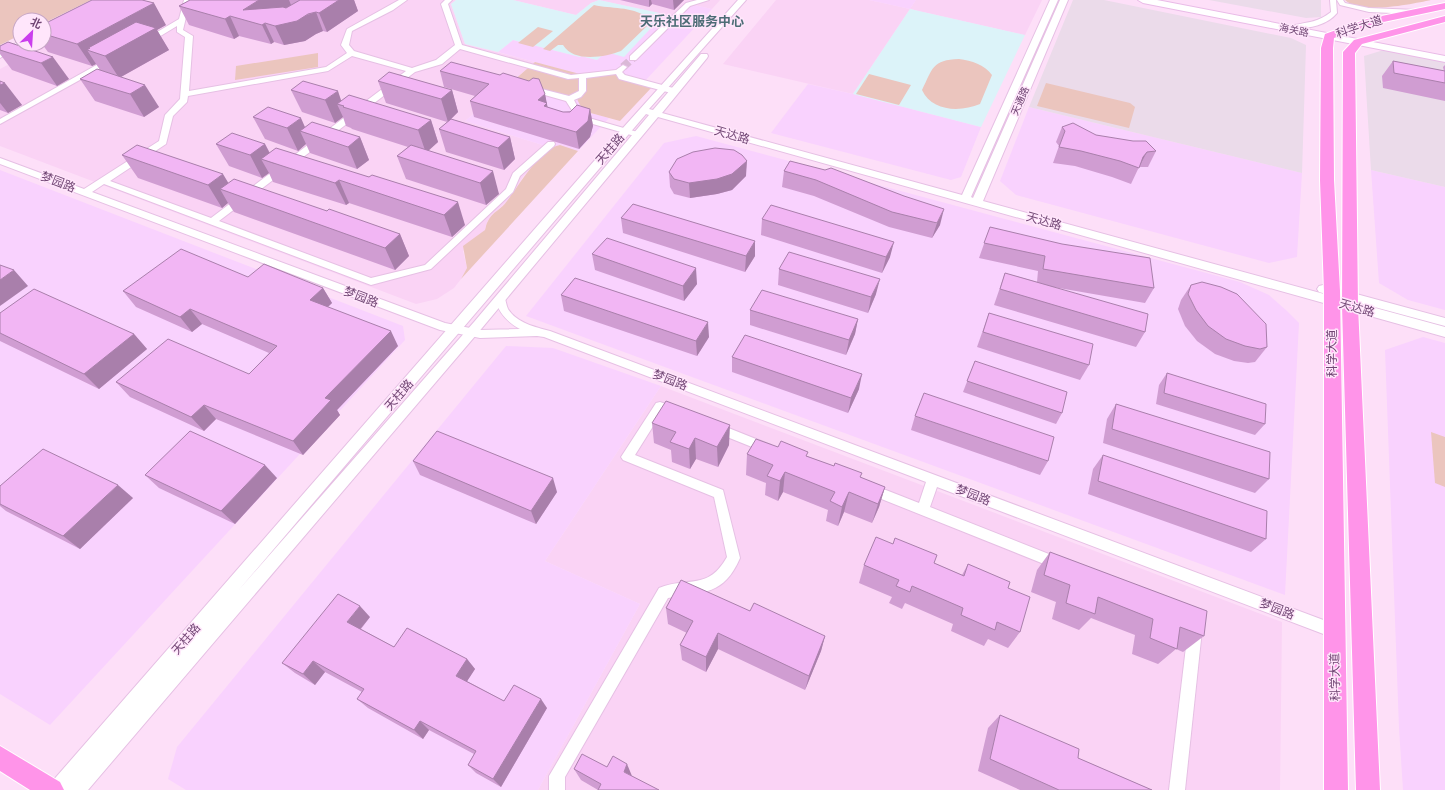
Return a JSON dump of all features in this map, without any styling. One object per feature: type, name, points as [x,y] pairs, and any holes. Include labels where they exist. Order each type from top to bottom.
[{"type":"main road","name":"海关路","points":[[1143,0],[1333,35],[1445,59]]},
{"type":"main road","name":"海关路","points":[[1164,0],[1297,26],[1333,35]]},
{"type":"main road","name":"科学大道","points":[[1336,790],[1332,296],[1327,180],[1327,48],[1333,35],[1371,21],[1445,6]]},
{"type":"main road","name":"科学大道","points":[[1368,790],[1351,301],[1349,52],[1362,41],[1445,19]]},
{"type":"main road","name":"海关路","points":[[1362,41],[1445,55]]},
{"type":"main road","points":[[0,758],[52,790]]},
{"type":"street","points":[[85,193],[163,142],[169,115],[184,100],[185,94],[189,36],[179,31],[186,0]]},
{"type":"street","points":[[404,0],[390,10],[365,20],[349,30],[345,45],[351,53],[412,70]]},
{"type":"street","points":[[449,0],[444,4],[459,46]]},
{"type":"street","points":[[686,0],[697,3]]},
{"type":"street","points":[[633,58],[688,4],[706,0]]},
{"type":"street","name":"天柱路","points":[[652,110],[664,88],[742,0]]},
{"type":"street","name":"天柱路","points":[[56,790],[455,330],[652,110],[674,91],[753,0]]},
{"type":"street","name":"天通路","points":[[967,196],[1054,0]]},
{"type":"street","name":"天通路","points":[[978,199],[1064,0]]},
{"type":"street","points":[[1297,26],[1317,24],[1327,19],[1334,13],[1333,0]]},
{"type":"street","points":[[1340,0],[1342,4],[1356,9],[1416,12]]},
{"type":"street","points":[[142,43],[182,20]]},
{"type":"street","points":[[212,222],[412,70],[442,63],[459,46]]},
{"type":"street","points":[[459,46],[571,77],[621,70],[622,77],[674,91]]},
{"type":"street","points":[[0,53],[12,47]]},
{"type":"street","points":[[185,94],[328,69],[351,53]]},
{"type":"street","points":[[0,122],[121,54]]},
{"type":"street","points":[[523,86],[569,99],[579,96],[583,92],[584,88],[582,76]]},
{"type":"street","points":[[569,99],[579,115],[569,125]]},
{"type":"street","name":"天达路","points":[[652,110],[1332,296],[1445,322]]},
{"type":"street","points":[[577,117],[632,133]]},
{"type":"street","name":"天柱路","points":[[76,790],[500,299],[632,133]]},
{"type":"street","points":[[103,181],[371,282],[428,267],[510,190],[516,176],[551,144]]},
{"type":"street","name":"梦园路","points":[[0,161],[426,321],[455,330],[480,334],[537,332],[546,334],[1334,631]]},
{"type":"street","points":[[500,299],[506,315],[519,325],[537,332]]},
{"type":"street","name":"天达路","points":[[1351,301],[1445,332]]},
{"type":"street","points":[[557,790],[557,776],[624,657],[664,592],[710,585],[726,572],[734,558],[719,494],[627,456],[660,406],[689,417]]},
{"type":"street","points":[[703,423],[776,452]]},
{"type":"street","points":[[923,510],[933,479]]},
{"type":"street","points":[[857,484],[1071,568]]},
{"type":"street","points":[[1177,790],[1196,618]]},
{"type":"shaded area","points":[[0,0],[91,0],[52,19],[52,12],[12,12],[12,39],[0,45]]},
{"type":"shaded area","points":[[131,0],[456,0],[451,4],[465,44],[535,62],[465,121],[552,148],[523,177],[508,201],[492,215],[487,222],[485,230],[463,251],[467,268],[454,288],[437,299],[416,304],[0,146],[0,69],[32,52],[52,52],[52,42]]},
{"type":"shaded area","points":[[456,0],[513,0],[576,15],[591,3],[599,0],[664,14],[624,57],[606,52],[597,60],[513,40],[498,52],[465,44],[451,4]]},
{"type":"shaded area","points":[[513,0],[599,0],[591,3],[576,15]]},
{"type":"shaded area","points":[[599,0],[720,0],[712,9],[685,3],[672,16]]},
{"type":"shaded area","points":[[776,0],[869,0],[910,9],[853,94],[723,64]]},
{"type":"shaded area","points":[[869,0],[916,0],[910,9]]},
{"type":"shaded area","points":[[916,0],[1042,0],[1025,35],[910,9]]},
{"type":"shaded area","points":[[1073,0],[1104,0],[1291,38],[1306,45],[1302,173],[1029,107]]},
{"type":"shaded area","points":[[1209,0],[1321,0],[1321,17],[1306,18]]},
{"type":"shaded area","points":[[1345,0],[1431,0],[1399,6],[1374,8],[1362,7]]},
{"type":"shaded area","points":[[685,3],[712,9],[644,82],[602,71],[575,73],[498,52],[513,40],[597,60],[606,52],[624,56],[664,14],[672,16]]},
{"type":"shaded area","points":[[594,5],[621,8],[641,13],[647,17],[648,25],[621,51],[607,55],[590,57],[582,56],[568,51],[563,45],[558,45],[550,51],[543,49]]},
{"type":"shaded area","points":[[910,9],[1025,35],[981,127],[853,94]]},
{"type":"shaded area","points":[[538,27],[553,31],[533,47],[518,43]]},
{"type":"shaded area","points":[[1387,49],[1445,61],[1445,187],[1371,170],[1364,56]]},
{"type":"shaded area","points":[[318,53],[318,67],[235,80],[236,66]]},
{"type":"shaded area","points":[[959,59],[977,64],[985,68],[992,75],[980,104],[972,107],[956,109],[933,103],[922,90],[931,71],[938,63]]},
{"type":"shaded area","points":[[535,62],[580,74],[602,71],[644,82],[652,87],[620,121],[587,112],[580,105],[577,99],[513,81]]},
{"type":"shaded area","points":[[869,74],[911,85],[899,105],[856,94]]},
{"type":"shaded area","points":[[513,81],[577,99],[587,112],[609,118],[578,151],[560,145],[552,148],[465,121]]},
{"type":"shaded area","points":[[1046,83],[1130,103],[1135,107],[1129,128],[1037,106]]},
{"type":"shaded area","points":[[808,84],[981,127],[961,177],[951,180],[771,133]]},
{"type":"shaded area","points":[[1029,107],[1302,173],[1297,257],[1269,263],[1016,195],[1000,181]]},
{"type":"shaded area","points":[[696,136],[1240,282],[1269,295],[1299,323],[1285,595],[526,316],[664,143]]},
{"type":"shaded area","points":[[560,145],[578,151],[461,279],[467,268],[463,246],[485,230],[490,218],[505,204],[537,161],[552,148]]},
{"type":"shaded area","points":[[0,170],[403,326],[405,340],[50,725],[0,694]]},
{"type":"shaded area","points":[[1371,170],[1445,187],[1445,310],[1408,300],[1379,283]]},
{"type":"shaded area","points":[[1423,337],[1445,343],[1445,790],[1403,790],[1399,728],[1385,350]]},
{"type":"shaded area","points":[[506,346],[553,348],[661,386],[545,561],[640,604],[538,790],[186,790],[168,779],[177,747]]},
{"type":"shaded area","points":[[661,386],[1282,622],[1280,790],[538,790],[640,604],[545,561]]},
{"type":"shaded area","points":[[1431,432],[1445,437],[1445,487],[1435,483]]},
{"type":"building","points":[[92,0],[142,0],[154,3],[77,44],[52,36],[52,20]]},
{"type":"building","points":[[190,0],[259,0],[243,10],[286,8],[300,0],[339,0],[319,13],[316,12],[308,14],[297,21],[275,26],[265,23],[262,25],[230,16],[225,19],[179,6]]},
{"type":"building","points":[[136,22],[156,28],[105,56],[87,50],[90,48],[88,48]]},
{"type":"building","points":[[8,42],[12,43],[12,52],[38,52],[53,57],[41,63],[0,50],[0,46]]},
{"type":"building","points":[[1393,61],[1445,71],[1445,83],[1394,73]]},
{"type":"building","points":[[451,62],[500,75],[503,73],[529,81],[533,78],[539,79],[545,94],[538,100],[547,103],[544,106],[563,112],[570,112],[577,105],[590,109],[588,121],[576,132],[470,101],[489,84],[440,71]]},
{"type":"building","points":[[97,69],[145,85],[130,94],[80,79]]},
{"type":"building","points":[[389,72],[452,90],[441,99],[378,81]]},
{"type":"building","points":[[303,81],[338,91],[325,100],[291,90]]},
{"type":"building","points":[[349,95],[431,120],[418,130],[337,104]]},
{"type":"building","points":[[268,107],[301,118],[287,128],[253,117]]},
{"type":"building","points":[[451,119],[510,137],[498,148],[439,129]]},
{"type":"building","points":[[312,122],[360,137],[348,147],[300,131]]},
{"type":"building","points":[[1073,123],[1096,135],[1133,141],[1146,141],[1156,151],[1147,152],[1143,157],[1139,168],[1120,161],[1059,147],[1065,131],[1062,127]]},
{"type":"building","points":[[232,133],[265,144],[250,155],[216,144]]},
{"type":"building","points":[[137,145],[223,174],[208,185],[122,155]]},
{"type":"building","points":[[411,145],[493,171],[480,183],[397,156]]},
{"type":"building","points":[[276,148],[369,177],[372,175],[458,202],[444,215],[339,180],[335,183],[261,159]]},
{"type":"building","points":[[715,148],[734,150],[742,155],[747,161],[732,174],[717,179],[689,183],[674,179],[669,172],[677,159],[693,152]]},
{"type":"building","points":[[790,161],[825,170],[831,168],[904,196],[944,209],[937,223],[892,212],[816,180],[784,171]]},
{"type":"building","points":[[234,179],[327,211],[329,209],[400,234],[385,248],[220,189]]},
{"type":"building","points":[[633,204],[755,241],[746,256],[621,218]]},
{"type":"building","points":[[771,205],[894,242],[886,257],[762,219]]},
{"type":"building","points":[[990,227],[1062,244],[1150,258],[1154,288],[1043,269],[1045,256],[984,243]]},
{"type":"building","points":[[607,238],[696,268],[683,286],[592,254]]},
{"type":"building","points":[[181,249],[248,277],[264,264],[323,288],[310,300],[391,331],[325,398],[331,400],[293,441],[204,405],[191,417],[116,382],[168,339],[249,374],[277,346],[190,309],[180,317],[123,291]]},
{"type":"building","points":[[789,252],[880,279],[871,297],[779,269]]},
{"type":"building","points":[[0,265],[14,270],[0,280]]},
{"type":"building","points":[[1005,273],[1148,314],[1145,332],[1000,289]]},
{"type":"building","points":[[575,278],[708,322],[696,341],[561,295]]},
{"type":"building","points":[[1202,282],[1221,287],[1237,294],[1266,324],[1267,347],[1260,349],[1245,346],[1226,339],[1208,326],[1196,310],[1188,294],[1191,285]]},
{"type":"building","points":[[34,289],[134,334],[84,374],[0,333],[0,313]]},
{"type":"building","points":[[762,290],[858,319],[849,340],[750,310]]},
{"type":"building","points":[[989,313],[1093,344],[1089,365],[983,332]]},
{"type":"building","points":[[745,335],[862,374],[851,398],[732,357]]},
{"type":"building","points":[[975,361],[1067,392],[1062,413],[967,381]]},
{"type":"building","points":[[1167,373],[1266,404],[1265,424],[1164,393]]},
{"type":"building","points":[[924,393],[1054,437],[1048,461],[915,416]]},
{"type":"building","points":[[666,401],[730,425],[717,447],[695,438],[689,449],[670,442],[676,432],[652,423]]},
{"type":"building","points":[[1116,404],[1270,452],[1269,479],[1112,429]]},
{"type":"building","points":[[190,431],[265,465],[221,511],[145,475]]},
{"type":"building","points":[[437,431],[553,478],[531,511],[413,461]]},
{"type":"building","points":[[756,439],[778,447],[781,441],[808,452],[806,456],[834,466],[835,463],[862,473],[860,477],[885,487],[878,504],[849,492],[842,507],[830,501],[835,492],[785,472],[780,481],[767,476],[773,465],[747,454]]},
{"type":"building","points":[[43,449],[118,485],[63,536],[0,504],[0,486]]},
{"type":"building","points":[[1103,455],[1267,511],[1266,539],[1098,481]]},
{"type":"building","points":[[876,537],[893,544],[895,538],[937,555],[934,563],[964,576],[968,564],[1010,582],[1008,588],[1030,597],[1020,632],[997,622],[995,630],[961,615],[963,608],[912,586],[910,592],[896,586],[899,580],[864,565]]},
{"type":"building","points":[[1050,552],[1207,611],[1204,636],[1180,627],[1177,649],[1150,638],[1153,619],[1098,597],[1095,614],[1066,603],[1070,585],[1044,575]]},
{"type":"building","points":[[681,580],[750,611],[754,603],[825,636],[809,676],[718,633],[706,657],[680,645],[693,621],[666,608]]},
{"type":"building","points":[[338,594],[360,606],[347,622],[394,647],[407,628],[467,659],[456,676],[504,701],[514,685],[541,699],[493,779],[468,765],[476,751],[420,721],[414,730],[357,699],[364,689],[313,661],[303,674],[282,663]]},
{"type":"building","points":[[1000,715],[1079,749],[1078,758],[1152,790],[1059,790],[990,759]]},
{"type":"building","points":[[582,754],[607,767],[613,756],[627,764],[624,772],[659,790],[598,790],[601,784],[574,769]]},
{"type":"tunnel","points":[[623,67],[633,58]]},
{"type":"district","name":"天乐社区服务中心","points":[[692,21]]}]
